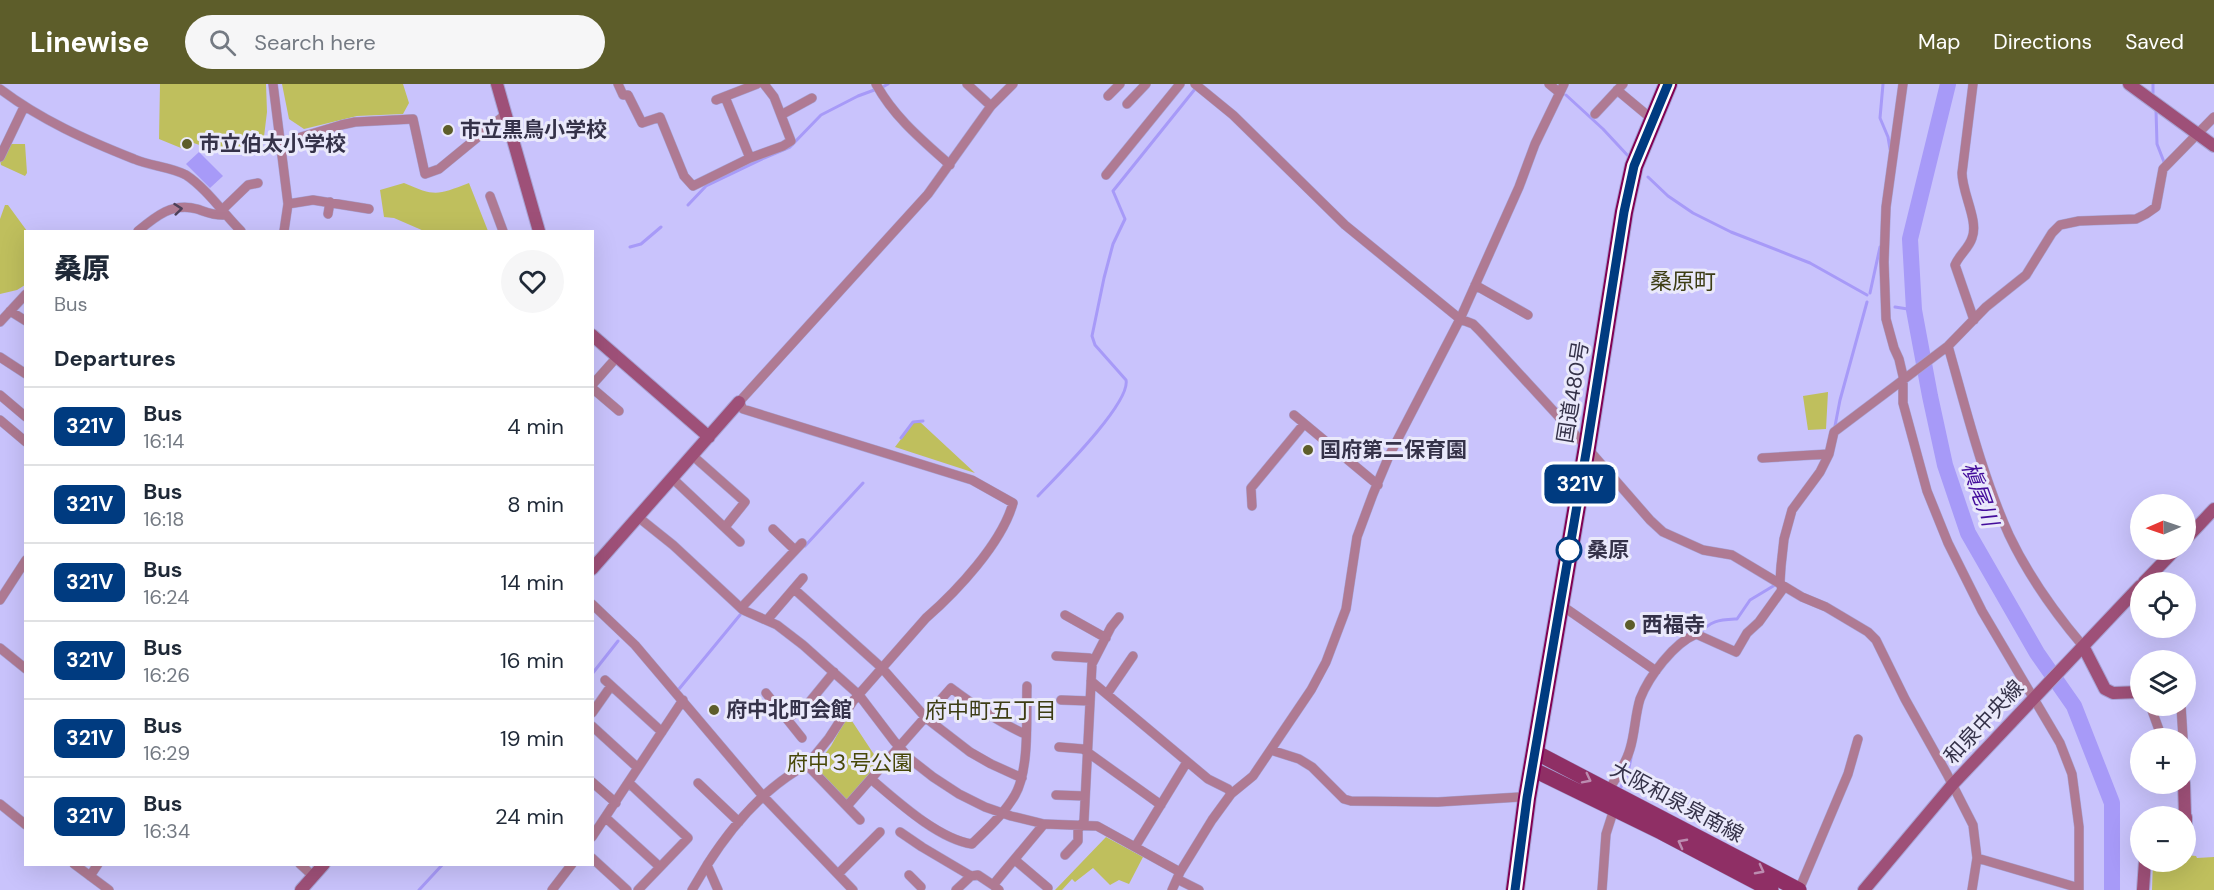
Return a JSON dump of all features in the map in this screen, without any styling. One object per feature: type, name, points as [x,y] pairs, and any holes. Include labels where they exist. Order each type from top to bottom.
[{"type":"highway","name":"国道480号","points":[[1515,890],[1527,798],[1561,605],[1624,212],[1634,166],[1668,84]]},
{"type":"main road","name":"大阪和泉泉南線","points":[[1534,761],[1609,790],[1799,890]]},
{"type":"main road","name":"大阪和泉泉南線","points":[[1534,761],[1614,809],[1772,890]]},
{"type":"street","points":[[273,84],[288,204],[284,230]]},
{"type":"street","points":[[618,84],[623,95],[628,95],[642,123],[660,117],[684,176],[693,186],[791,141],[774,97],[764,84]]},
{"type":"street","points":[[750,158],[720,98],[757,84]]},
{"type":"street","points":[[876,84],[887,103],[905,123],[950,165]]},
{"type":"street","points":[[967,84],[991,106]]},
{"type":"street","points":[[594,567],[739,402],[928,194],[991,106],[1013,84]]},
{"type":"street","points":[[1108,96],[1127,94],[1146,84]]},
{"type":"street","points":[[1107,169],[1128,141],[1180,84]]},
{"type":"street","points":[[1195,84],[1233,115],[1346,225],[1460,319],[1473,324],[1663,532],[1703,550],[1732,555],[1802,597],[1826,607],[1868,632],[1876,640],[1973,825],[1977,858],[1972,890]]},
{"type":"street","points":[[1172,890],[1212,820],[1231,794],[1253,776],[1311,690],[1332,650],[1346,609],[1357,537],[1389,456],[1460,319],[1519,187],[1534,144],[1562,89],[1549,84]]},
{"type":"street","points":[[1903,84],[1886,207],[1884,262],[1886,319],[1899,359],[1903,381],[1903,403],[1927,491],[1948,543],[1982,611],[2060,743],[2072,774],[2079,827],[2079,889],[1977,858]]},
{"type":"street","points":[[1973,84],[1962,184],[1974,228],[1970,243],[1954,265],[1974,320]]},
{"type":"street","points":[[2129,84],[2214,146]]},
{"type":"street","points":[[502,86],[506,114],[539,230]]},
{"type":"street","points":[[1595,114],[1620,87],[1648,118],[1653,120]]},
{"type":"street","points":[[0,89],[24,106],[71,133],[136,160],[184,174],[194,181],[240,230]]},
{"type":"street","points":[[781,115],[808,103]]},
{"type":"street","points":[[0,157],[24,106]]},
{"type":"street","points":[[282,146],[300,137],[341,124],[413,119],[425,174],[439,169],[506,114]]},
{"type":"street","points":[[1609,790],[1628,756],[1640,699],[1656,671],[1686,638],[1699,635],[1736,652],[1747,633],[1759,622],[1782,590],[1780,582],[1784,539],[1792,510],[1820,472],[1829,454],[1834,432],[1948,346],[1986,307],[2026,275],[2052,233],[2060,225],[2079,221],[2136,219],[2156,207],[2163,169],[2214,117]]},
{"type":"street","points":[[139,230],[166,210],[191,207],[218,216],[245,194],[248,185],[258,183]]},
{"type":"street","points":[[288,204],[313,200],[369,209]]},
{"type":"street","points":[[328,214],[330,202]]},
{"type":"street","points":[[489,202],[506,229]]},
{"type":"street","points":[[1475,285],[1528,315]]},
{"type":"street","points":[[0,321],[24,296]]},
{"type":"street","points":[[10,311],[24,320]]},
{"type":"street","points":[[594,337],[709,437]]},
{"type":"street","points":[[1948,346],[1980,455],[2009,535],[2022,560],[2105,689],[2113,693],[2130,692]]},
{"type":"street","points":[[0,357],[24,370]]},
{"type":"street","points":[[594,384],[617,357]]},
{"type":"street","points":[[594,388],[619,411]]},
{"type":"street","points":[[0,395],[24,415]]},
{"type":"street","points":[[739,402],[743,409],[972,480],[1013,503],[1009,519],[994,544],[859,695],[807,765],[860,820]]},
{"type":"street","points":[[1294,415],[1377,485]]},
{"type":"street","points":[[0,420],[24,440]]},
{"type":"street","points":[[1252,506],[1251,488],[1304,424]]},
{"type":"street","points":[[1762,458],[1829,454]]},
{"type":"street","points":[[693,456],[746,502],[724,527]]},
{"type":"street","points":[[672,478],[740,542]]},
{"type":"street","points":[[2196,528],[2214,509]]},
{"type":"street","points":[[638,518],[673,545],[741,608],[786,632],[834,672],[859,695],[900,747],[933,777],[959,794],[1002,813],[1044,824],[1097,826],[1135,847],[1199,890]]},
{"type":"street","points":[[741,608],[761,580],[798,547],[779,531]]},
{"type":"street","points":[[2154,572],[2165,560]]},
{"type":"street","points":[[0,600],[24,563]]},
{"type":"street","points":[[767,620],[803,578]]},
{"type":"street","points":[[794,589],[882,668],[926,718],[970,752],[1022,778]]},
{"type":"street","name":"和泉中央線","points":[[1864,890],[1953,784],[2130,597]]},
{"type":"street","points":[[1561,605],[1656,671]]},
{"type":"street","points":[[594,606],[635,645],[764,796],[853,890]]},
{"type":"street","points":[[1065,615],[1106,638]]},
{"type":"street","points":[[1065,855],[1078,841],[1078,830],[1083,826],[1094,660],[1119,617]]},
{"type":"street","points":[[0,648],[24,667]]},
{"type":"street","points":[[1056,656],[1094,660]]},
{"type":"street","points":[[1107,694],[1133,656]]},
{"type":"street","points":[[787,718],[803,713],[834,672]]},
{"type":"street","points":[[1091,681],[1208,779],[1228,789],[1231,794]]},
{"type":"street","points":[[594,710],[608,683],[662,732]]},
{"type":"street","points":[[871,779],[923,820],[963,843],[972,844],[1002,813],[1014,796],[1022,778],[1027,686]]},
{"type":"street","points":[[847,806],[951,688],[994,719],[1025,734]]},
{"type":"street","points":[[772,696],[802,738]]},
{"type":"street","points":[[594,834],[683,700]]},
{"type":"street","points":[[1061,700],[1090,701]]},
{"type":"street","points":[[594,728],[638,768]]},
{"type":"street","points":[[1799,890],[1848,774],[1857,739]]},
{"type":"street","points":[[1059,747],[1083,749],[1161,804]]},
{"type":"street","points":[[1270,750],[1299,759],[1312,767],[1344,800],[1438,802],[1520,796],[1527,798]]},
{"type":"street","points":[[1135,847],[1187,762]]},
{"type":"street","points":[[692,890],[725,837],[780,781],[796,771]]},
{"type":"street","points":[[628,783],[688,838],[638,890]]},
{"type":"street","points":[[698,783],[712,791],[739,822]]},
{"type":"street","points":[[594,784],[616,803]]},
{"type":"street","points":[[1056,795],[1085,796]]},
{"type":"street","points":[[0,804],[24,823]]},
{"type":"street","points":[[1602,890],[1606,834],[1614,809]]},
{"type":"street","points":[[606,818],[660,867]]},
{"type":"street","points":[[957,890],[971,876],[978,875],[996,888],[1044,824]]},
{"type":"street","points":[[838,874],[868,838],[880,832]]},
{"type":"street","points":[[900,832],[971,876]]},
{"type":"street","points":[[594,860],[627,890]]},
{"type":"street","points":[[1015,860],[1048,888]]},
{"type":"street","points":[[707,865],[718,890]]},
{"type":"street","points":[[77,866],[109,890]]},
{"type":"street","points":[[90,876],[97,866]]},
{"type":"street","points":[[302,866],[313,876]]},
{"type":"street","points":[[301,890],[322,866]]},
{"type":"street","points":[[552,890],[571,866]]},
{"type":"street","points":[[2144,890],[2145,872]]},
{"type":"street","points":[[907,890],[915,881]]},
{"type":"street","points":[[559,882],[567,890]]},
{"type":"green space","points":[[160,84],[266,84],[267,112],[262,153],[225,154],[188,141],[181,148],[159,139]]},
{"type":"green space","points":[[282,84],[403,84],[409,103],[403,114],[357,116],[304,129],[289,119]]},
{"type":"green space","points":[[8,144],[25,144],[27,173],[25,176],[1,165],[0,160]]},
{"type":"green space","points":[[404,183],[423,191],[436,193],[469,183],[488,230],[422,230],[394,218],[384,217],[380,190]]},
{"type":"green space","points":[[5,205],[8,205],[26,230],[24,230],[24,286],[17,290],[0,294],[0,219]]},
{"type":"green space","points":[[1828,392],[1826,429],[1808,430],[1803,396]]},
{"type":"green space","points":[[914,422],[920,422],[975,473],[895,447]]},
{"type":"green space","name":"府中３号公園","points":[[848,715],[881,765],[847,804],[814,768],[831,746]]},
{"type":"green space","points":[[1106,837],[1143,857],[1129,884],[1119,880],[1110,885],[1093,868],[1075,882],[1072,879],[1062,890],[1055,890]]},
{"type":"green space","points":[[2196,856],[2197,858],[2214,857],[2214,890],[2152,890],[2153,872],[2196,872]]},
{"type":"shaded area","points":[[199,152],[223,176],[210,188],[186,164]]},
{"type":"waterway","points":[[881,88],[888,84]]},
{"type":"waterway","points":[[1883,84],[1880,118],[1890,149]]},
{"type":"waterway","name":"槇尾川","points":[[1948,84],[1910,239],[1914,310],[1930,396],[1945,465],[1968,533],[2037,653],[2074,706],[2112,803],[2112,890]]},
{"type":"waterway","points":[[2153,84],[2153,93]]},
{"type":"waterway","points":[[688,205],[706,186],[790,147],[821,115],[877,89]]},
{"type":"waterway","points":[[1038,496],[1091,440],[1117,405],[1124,391],[1126,380],[1095,345],[1092,336],[1113,244],[1125,219],[1113,191],[1195,89]]},
{"type":"waterway","points":[[1566,95],[1630,158]]},
{"type":"waterway","points":[[2156,110],[2157,144],[2164,162]]},
{"type":"waterway","points":[[1648,177],[1668,196],[1693,213],[1731,232],[1810,263],[1867,295]]},
{"type":"waterway","points":[[630,247],[641,244],[661,227]]},
{"type":"waterway","points":[[1870,293],[1880,247]]},
{"type":"waterway","points":[[1835,426],[1867,302]]},
{"type":"waterway","points":[[1895,307],[1914,310]]},
{"type":"waterway","points":[[901,438],[913,422],[923,421]]},
{"type":"waterway","points":[[805,546],[863,483]]},
{"type":"waterway","points":[[1700,634],[1716,622],[1737,619],[1750,600],[1775,585]]},
{"type":"waterway","points":[[679,689],[740,615]]},
{"type":"waterway","points":[[594,671],[618,641]]},
{"type":"waterway","points":[[1621,787],[1631,758]]},
{"type":"waterway","points":[[419,890],[441,866]]},
{"type":"bus line","name":"321V","points":[[1515,890],[1527,798],[1561,605],[1624,212],[1634,166],[1668,84]]},
{"type":"place","name":"市立黒鳥小学校","points":[[448,130]]},
{"type":"place","name":"市立伯太小学校","points":[[187,144]]},
{"type":"place","name":"国府第二保育園","points":[[1308,450]]},
{"type":"place","name":"桑原","points":[[1569,550]]},
{"type":"place","name":"西福寺","points":[[1630,625]]},
{"type":"place","name":"府中北町会館","points":[[714,710]]},
{"type":"district","name":"桑原町","points":[[1683,281]]},
{"type":"district","name":"府中町五丁目","points":[[991,710]]}]
